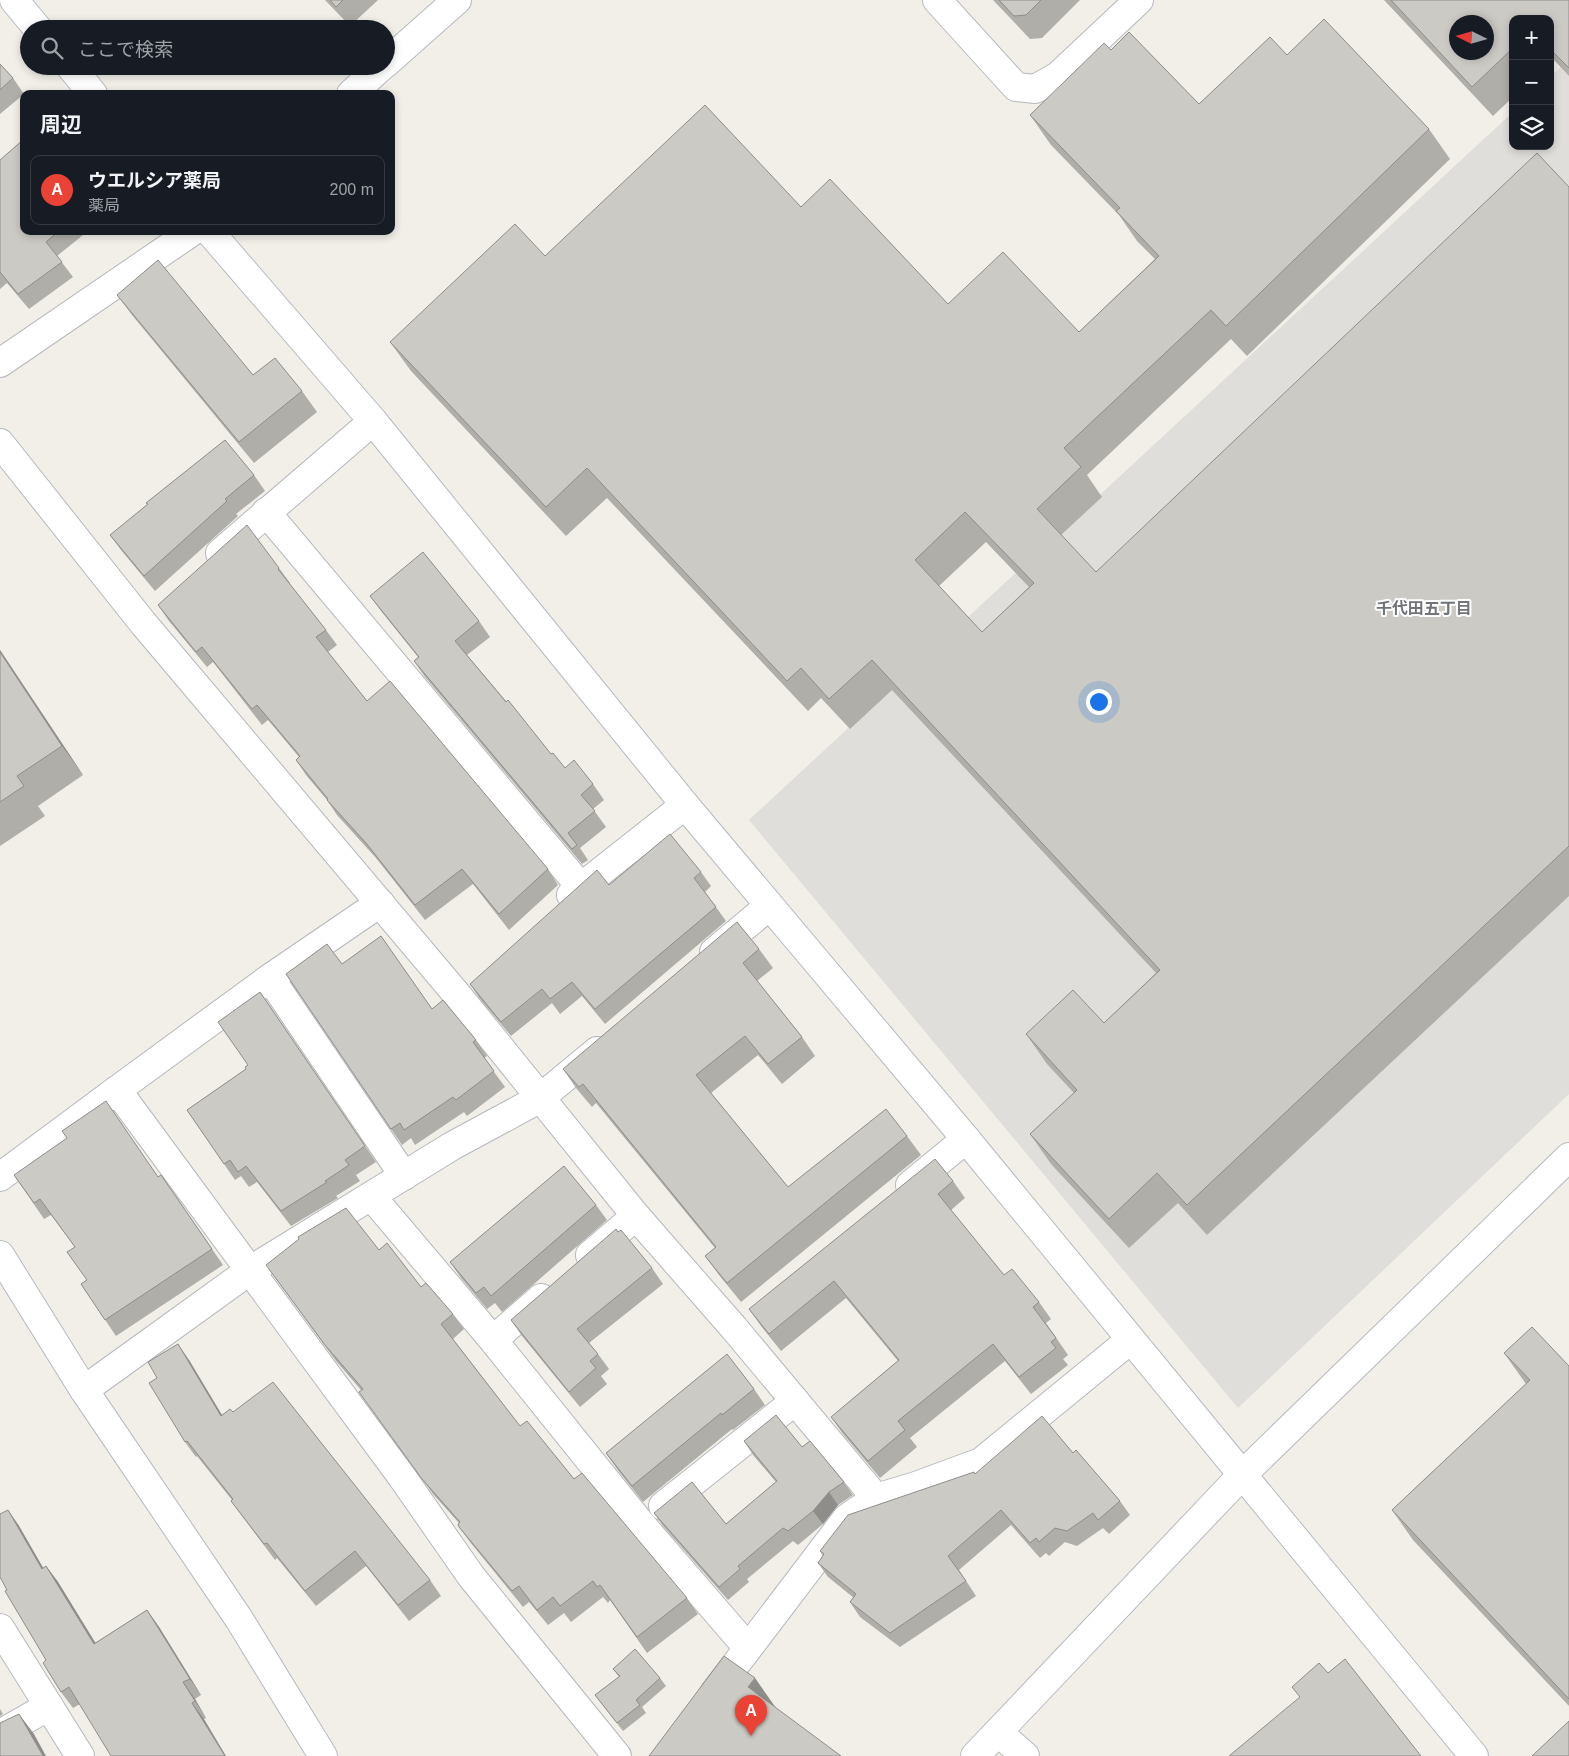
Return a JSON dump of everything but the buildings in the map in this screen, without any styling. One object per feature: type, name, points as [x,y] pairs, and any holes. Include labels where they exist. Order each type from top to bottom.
[{"type":"street","points":[[14,0],[31,20]]},
{"type":"street","points":[[395,55],[457,0]]},
{"type":"street","points":[[937,0],[1016,87],[1035,89],[1058,76],[1139,0]]},
{"type":"street","points":[[77,75],[90,90]]},
{"type":"street","points":[[355,90],[372,75]]},
{"type":"street","points":[[0,363],[187,235]]},
{"type":"street","points":[[212,235],[373,421],[685,805],[966,1139],[1241,1476],[1474,1756]]},
{"type":"street","points":[[201,570],[373,421]]},
{"type":"street","points":[[0,443],[143,623],[459,997],[539,1099],[636,1216],[734,1328],[876,1498]]},
{"type":"street","points":[[266,512],[580,886]]},
{"type":"street","points":[[143,623],[164,603]]},
{"type":"street","points":[[552,912],[580,886],[685,805]]},
{"type":"street","points":[[0,1177],[270,978],[380,903]]},
{"type":"street","points":[[692,970],[769,906]]},
{"type":"street","points":[[459,997],[480,977]]},
{"type":"street","points":[[270,978],[404,1176]]},
{"type":"street","points":[[84,1390],[249,1271],[452,1146],[539,1099],[616,1034]]},
{"type":"street","points":[[117,1090],[402,1477],[471,1576],[616,1756]]},
{"type":"street","points":[[889,1202],[966,1139]]},
{"type":"street","points":[[975,1756],[1241,1476],[1569,1157]]},
{"type":"street","points":[[372,1197],[493,1340],[640,1524],[748,1648]]},
{"type":"street","points":[[493,1340],[636,1216]]},
{"type":"street","points":[[0,1255],[84,1390],[239,1619],[323,1756]]},
{"type":"street","points":[[734,1328],[757,1309]]},
{"type":"street","points":[[701,1710],[847,1518],[876,1498],[916,1486],[981,1462],[1130,1340]]},
{"type":"street","points":[[640,1524],[795,1400]]},
{"type":"street","points":[[0,1628],[80,1756]]},
{"type":"street","points":[[0,1734],[49,1706]]},
{"type":"street","points":[[998,1732],[1025,1756]]},
{"type":"shaded area","points":[[1569,59],[1569,1094],[1238,1408],[749,820],[1509,116],[1509,150],[1554,150],[1554,73]]},
{"type":"place","name":"ウエルシア薬局","points":[[751,1736]]},
{"type":"district","name":"千代田五丁目","points":[[1424,608]]}]
